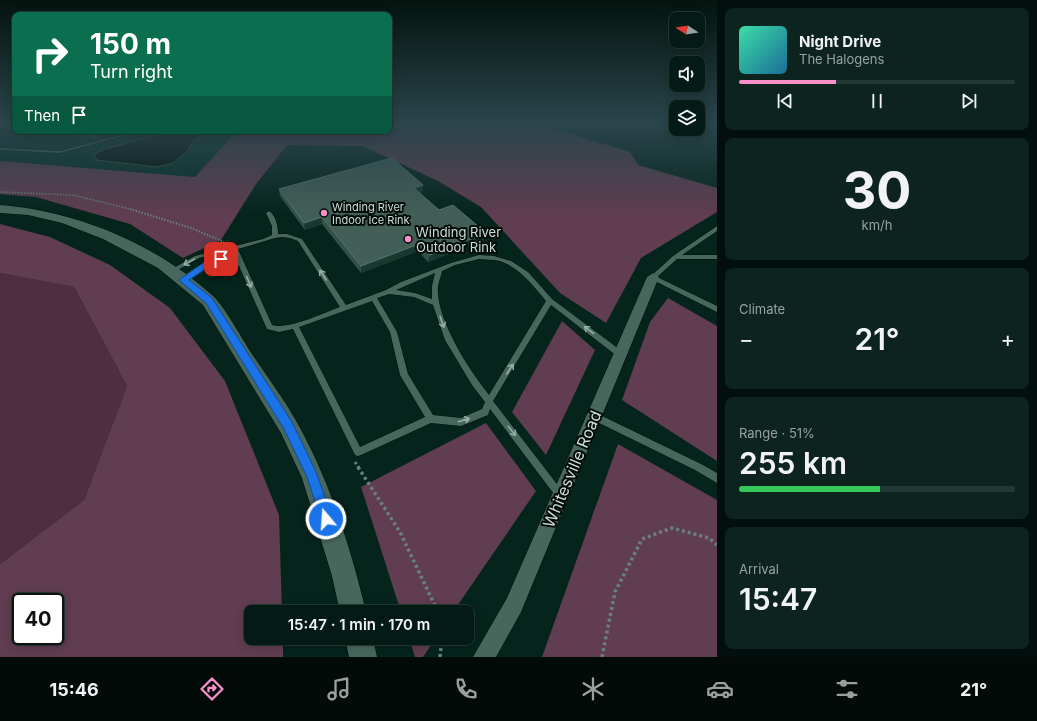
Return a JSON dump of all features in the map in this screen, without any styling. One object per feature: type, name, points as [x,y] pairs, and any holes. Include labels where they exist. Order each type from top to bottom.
[{"type":"street","points":[[0,209],[28,212],[66,220],[108,236],[163,264],[209,301],[288,426],[312,476],[346,576],[352,605]]},
{"type":"street","name":"Whitesville Road","points":[[484,657],[514,605],[653,277]]},
{"type":"street","points":[[360,645],[363,657]]},
{"type":"lane","points":[[269,214],[275,226],[275,235]]},
{"type":"lane","points":[[717,228],[675,257],[653,277],[717,309]]},
{"type":"lane","points":[[178,276],[197,257],[265,240],[275,235],[292,236],[300,240],[344,307]]},
{"type":"lane","points":[[234,247],[268,327],[281,329],[295,326],[388,292],[403,284],[439,271],[453,264],[478,257],[494,258],[509,262],[526,274],[550,301],[620,354]]},
{"type":"lane","points":[[675,257],[717,257]]},
{"type":"lane","points":[[178,276],[214,260],[227,259],[242,264]]},
{"type":"lane","points":[[439,271],[435,286],[436,302],[448,338],[475,383],[560,495]]},
{"type":"lane","points":[[388,292],[415,295],[436,302]]},
{"type":"lane","points":[[373,297],[393,332],[404,375],[431,419]]},
{"type":"lane","points":[[295,326],[358,452],[431,419],[461,422],[485,412],[489,401],[550,301]]},
{"type":"lane","points":[[594,416],[698,467],[717,478]]},
{"type":"path","points":[[0,192],[73,195],[129,209],[191,228],[234,247]]},
{"type":"path","points":[[354,460],[400,532],[435,605]]},
{"type":"path","points":[[602,657],[615,592],[642,539],[672,528],[709,538],[717,544]]},
{"type":"path","points":[[440,657],[441,645]]},
{"type":"shaded area","points":[[0,155],[215,155],[195,177],[0,161]]},
{"type":"shaded area","points":[[94,155],[184,155],[173,163],[157,167],[97,160]]},
{"type":"shaded area","points":[[215,155],[279,155],[256,184],[221,240],[183,258],[130,224],[36,197],[0,194],[0,161],[195,177]]},
{"type":"shaded area","points":[[382,155],[632,155],[638,165],[717,188],[717,212],[641,258],[606,323],[560,293],[481,207],[438,181]]},
{"type":"shaded area","points":[[0,224],[50,237],[110,265],[170,308],[225,381],[279,515],[282,605],[244,605],[244,645],[283,645],[283,657],[0,657],[0,564],[84,500],[127,386],[74,287],[0,273]]},
{"type":"shaded area","points":[[0,273],[74,287],[127,386],[84,500],[0,564]]},
{"type":"shaded area","points":[[668,298],[717,326],[717,461],[622,400],[650,322]]},
{"type":"shaded area","points":[[562,321],[595,350],[546,455],[512,412]]},
{"type":"shaded area","points":[[486,423],[536,491],[458,605],[399,605],[361,487]]},
{"type":"shaded area","points":[[618,444],[717,500],[717,657],[542,657]]},
{"type":"shaded area","points":[[411,645],[431,645],[423,657],[415,657]]},
{"type":"building","points":[[392,158],[423,185],[414,188],[439,210],[453,205],[486,233],[430,255],[419,244],[361,266],[322,217],[304,223],[279,189]]},
{"type":"place","name":"Winding River Indoor Ice Rink","points":[[324,213]]},
{"type":"place","name":"Winding River Outdoor Rink","points":[[408,239]]},
{"type":"route","points":[[221,259],[208,263],[183,280],[209,301],[288,426],[312,476],[326,519]]}]
